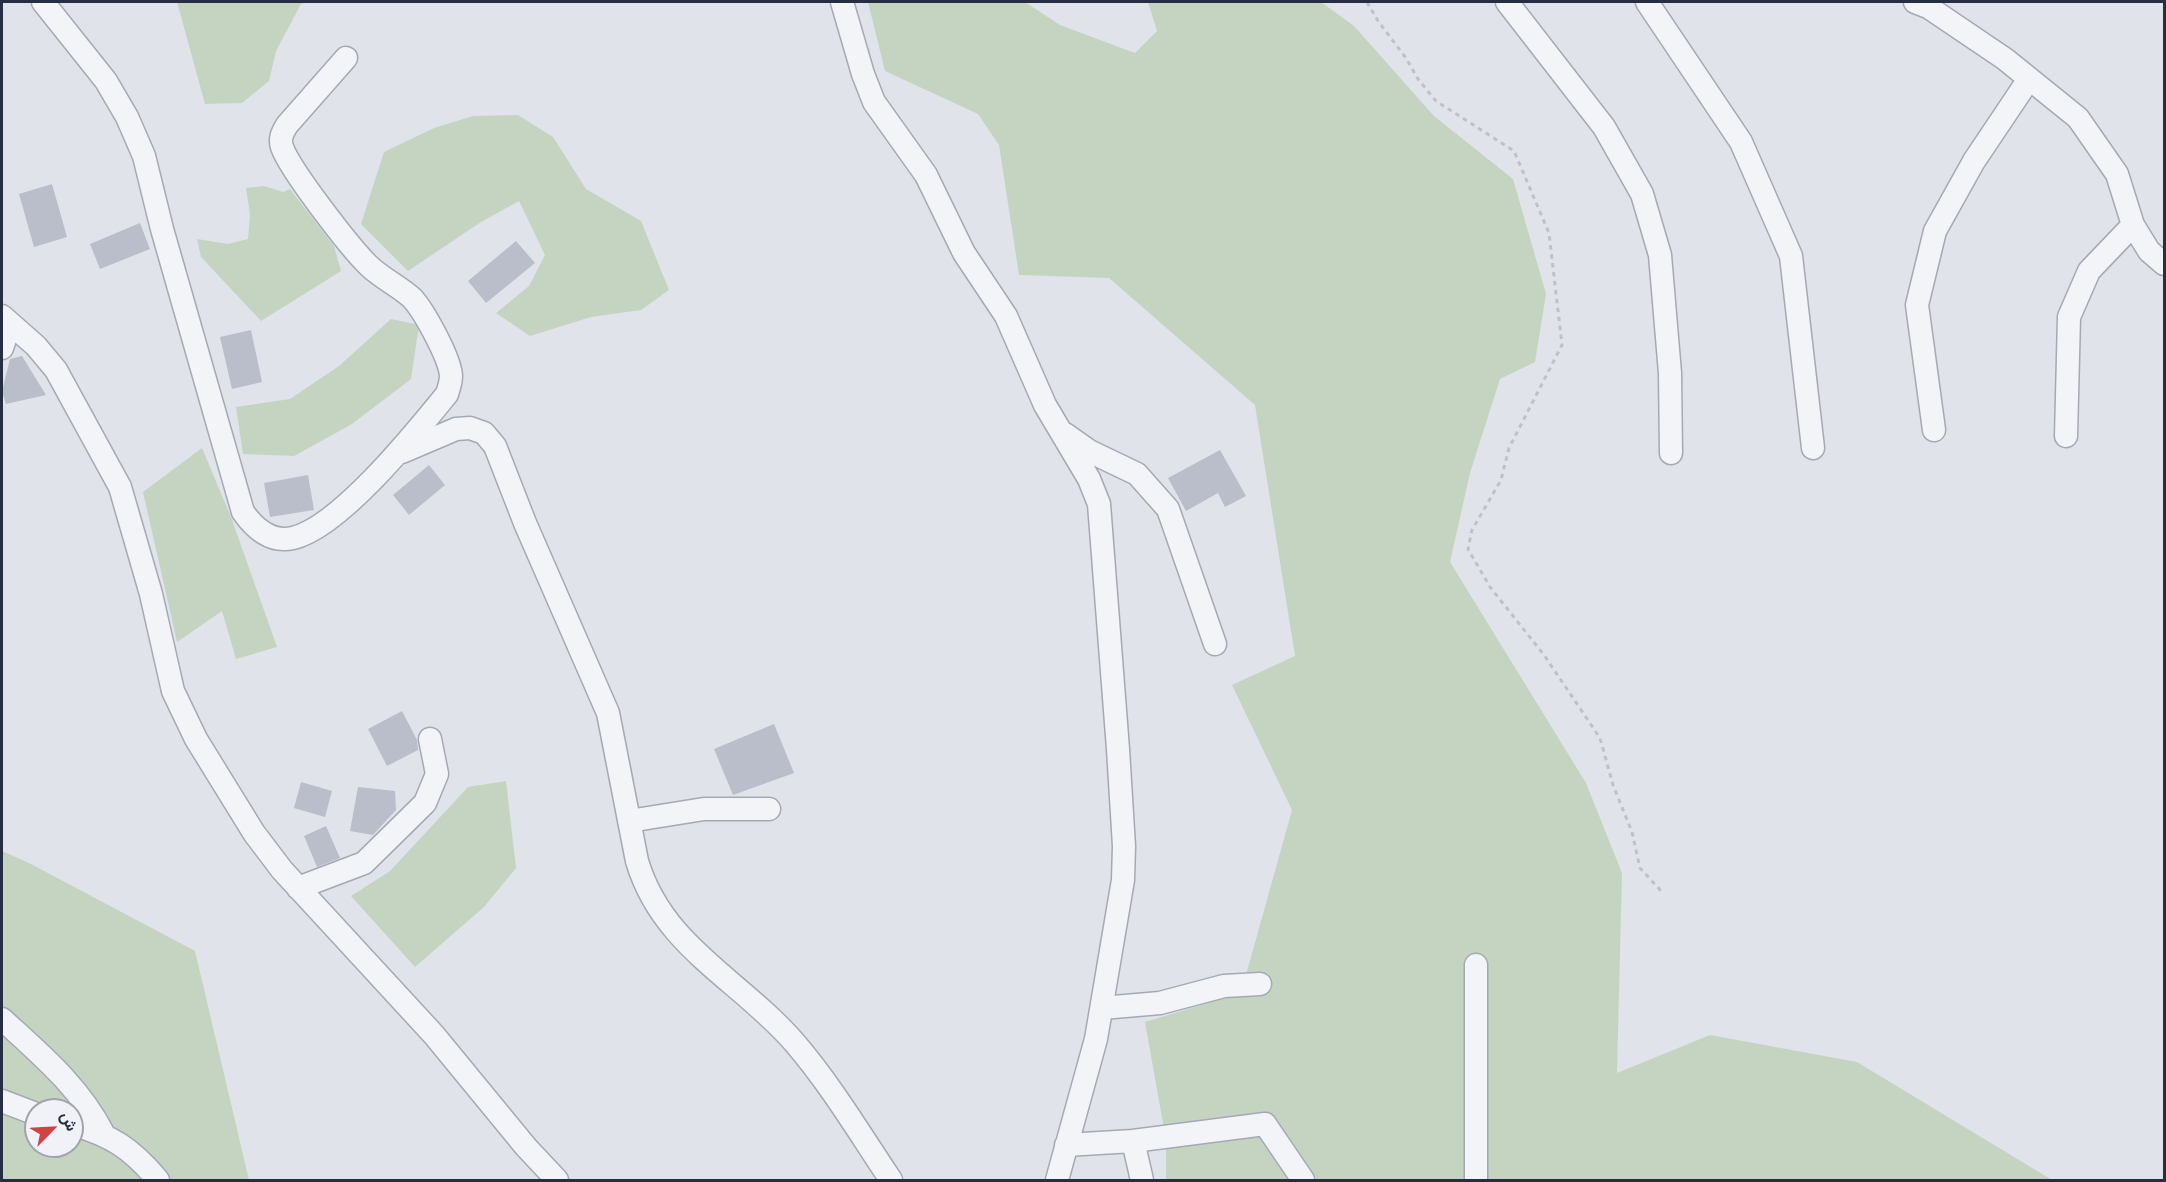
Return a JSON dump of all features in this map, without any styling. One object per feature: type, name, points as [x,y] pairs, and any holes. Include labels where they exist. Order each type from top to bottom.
[{"type":"street","points":[[43,2],[106,81],[128,117],[144,156],[162,229],[243,512],[255,530],[270,536],[292,538],[317,528],[362,490],[447,394],[451,376],[448,362],[412,299],[368,265],[327,215],[286,157],[281,144],[281,135],[287,125],[346,58]]},
{"type":"street","points":[[842,2],[863,75],[874,102],[926,175],[964,254],[1006,316],[1057,428],[1089,479],[1100,504],[1124,846],[1123,880],[1102,1008],[1057,1180]]},
{"type":"street","points":[[1506,2],[1605,127],[1642,194],[1660,255],[1670,373],[1671,453]]},
{"type":"street","points":[[1647,2],[1741,142],[1791,256],[1813,448]]},
{"type":"street","points":[[1915,2],[1928,7],[2029,79],[2078,118],[2117,174],[2133,225],[2149,252],[2164,264]]},
{"type":"street","points":[[1934,430],[1917,305],[1935,231],[1974,161],[2029,79]]},
{"type":"street","points":[[2066,436],[2069,317],[2089,271],[2133,225]]},
{"type":"street","points":[[2,348],[6,320]]},
{"type":"street","points":[[6,320],[36,346],[56,370],[120,487],[151,594],[173,691],[196,739],[254,833],[298,888],[434,1035],[526,1148],[557,1180]]},
{"type":"street","points":[[393,456],[456,429],[470,428],[484,433],[495,446],[525,523],[608,713],[644,884],[660,914],[708,963],[794,1042],[842,1106],[891,1180]]},
{"type":"street","points":[[1057,428],[1089,451],[1137,474],[1168,508],[1215,644]]},
{"type":"street","points":[[298,888],[364,863],[425,803],[437,774],[430,739]]},
{"type":"street","points":[[629,821],[704,809],[769,809]]},
{"type":"street","points":[[1476,965],[1476,1180]]},
{"type":"street","points":[[1102,1008],[1160,1003],[1224,986],[1260,984]]},
{"type":"street","points":[[2,1019],[59,1071],[91,1109],[104,1133]]},
{"type":"street","points":[[2,1101],[24,1109]]},
{"type":"street","points":[[1066,1145],[1133,1141],[1265,1124],[1303,1180]]},
{"type":"street","points":[[84,1127],[104,1133],[141,1160],[158,1180]]},
{"type":"street","points":[[1133,1141],[1142,1180]]},
{"type":"path","points":[[1367,2],[1418,79],[1436,101],[1514,151],[1549,232],[1562,345],[1509,448],[1501,480],[1472,530],[1468,549],[1490,587],[1544,655],[1600,738],[1613,786],[1632,832],[1640,868],[1662,892]]},
{"type":"green space","points":[[177,2],[308,2],[301,4],[276,51],[269,81],[242,103],[205,104]]},
{"type":"green space","points":[[868,2],[1025,2],[1060,25],[1135,53],[1157,31],[1148,2],[1321,2],[1354,26],[1434,116],[1513,179],[1546,294],[1535,362],[1500,379],[1470,473],[1450,562],[1586,783],[1622,873],[1617,1073],[1710,1035],[1857,1062],[2052,1180],[1166,1180],[1166,1140],[1145,1022],[1241,993],[1292,810],[1232,685],[1295,656],[1255,405],[1109,278],[1019,275],[999,145],[978,114],[885,71]]},
{"type":"green space","points":[[518,115],[553,137],[586,189],[641,221],[669,290],[641,310],[591,317],[530,336],[496,313],[529,286],[545,255],[519,201],[481,222],[408,271],[361,224],[384,152],[434,128],[473,116]]},
{"type":"green space","points":[[264,186],[283,192],[290,189],[334,246],[341,271],[261,321],[201,257],[197,239],[228,244],[248,239],[250,214],[246,188]]},
{"type":"green space","points":[[391,319],[419,325],[411,379],[352,424],[294,456],[243,454],[236,407],[290,399],[339,366]]},
{"type":"green space","points":[[202,448],[231,517],[277,647],[236,659],[222,611],[177,642],[143,492]]},
{"type":"green space","points":[[506,781],[516,868],[484,907],[415,967],[351,896],[390,871],[468,787]]},
{"type":"green space","points":[[2,851],[195,951],[249,1180],[2,1180]]},
{"type":"building","points":[[52,184],[67,237],[34,247],[19,194]]},
{"type":"building","points":[[140,223],[150,249],[100,269],[90,244]]},
{"type":"building","points":[[516,241],[535,263],[486,303],[468,281]]},
{"type":"building","points":[[251,330],[262,382],[232,389],[220,337]]},
{"type":"building","points":[[22,356],[46,395],[6,404],[2,391],[10,359]]},
{"type":"building","points":[[1220,450],[1246,496],[1225,507],[1218,493],[1186,511],[1168,478]]},
{"type":"building","points":[[429,465],[445,485],[409,515],[393,495]]},
{"type":"building","points":[[308,475],[314,510],[270,517],[264,483]]},
{"type":"building","points":[[402,711],[417,740],[418,750],[387,766],[368,729]]},
{"type":"building","points":[[774,724],[794,773],[733,795],[714,749]]},
{"type":"building","points":[[301,782],[332,791],[325,817],[294,808]]},
{"type":"building","points":[[358,787],[395,791],[396,810],[373,835],[350,831]]},
{"type":"building","points":[[326,826],[340,858],[317,867],[304,836]]}]
